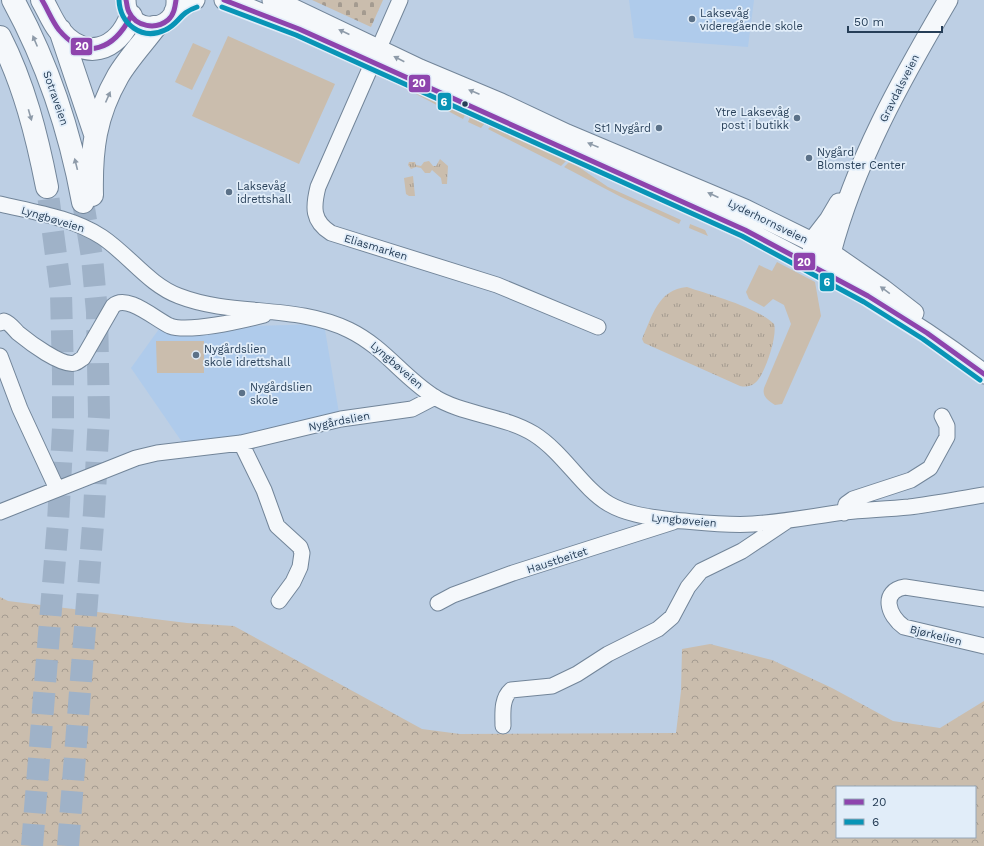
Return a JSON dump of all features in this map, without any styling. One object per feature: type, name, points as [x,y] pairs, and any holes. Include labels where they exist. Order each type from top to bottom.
[{"type":"highway","name":"Sotraveien","points":[[12,0],[32,34],[50,78],[88,199],[95,134]]},
{"type":"highway","points":[[42,0],[60,30],[95,134]]},
{"type":"highway","points":[[60,30],[76,44],[85,47],[102,48],[116,41],[127,27],[129,8]]},
{"type":"highway","points":[[95,134],[108,95],[119,75],[155,26]]},
{"type":"highway","points":[[0,37],[18,78],[29,113],[47,187]]},
{"type":"main road","points":[[129,8],[138,23],[146,26],[155,26],[163,24],[170,18],[175,6],[194,0]]},
{"type":"main road","name":"Lyderhornsveien","points":[[224,0],[293,26],[420,69],[500,103],[567,134],[744,209],[812,242],[831,253],[895,297],[929,325],[956,352]]},
{"type":"main road","name":"Lyderhornsveien","points":[[272,0],[290,7],[376,55],[584,156],[745,230],[814,265],[886,307],[956,352],[984,374]]},
{"type":"main road","name":"Gravdalsveien","points":[[831,253],[855,179],[890,102],[948,0]]},
{"type":"main road","name":"Gravdalsveien","points":[[812,242],[829,220],[855,179]]},
{"type":"main road","points":[[812,242],[814,265]]},
{"type":"main road","points":[[814,265],[831,253]]},
{"type":"street","name":"Eliasmarken","points":[[400,0],[318,187],[314,202],[317,220],[323,228],[331,233],[497,285],[598,327]]},
{"type":"street","name":"Lyngbøveien","points":[[0,204],[89,229],[104,239],[158,284],[177,296],[222,306],[324,320],[346,328],[382,350],[435,398],[452,405],[510,422],[534,434],[556,450],[596,494],[609,504],[624,511],[645,516],[678,520],[750,524],[788,521],[844,512],[909,507],[984,495]]},
{"type":"street","points":[[0,323],[4,321],[8,323],[47,354],[66,363],[76,363],[83,358],[113,306],[117,302],[124,302],[134,306],[171,326],[201,327],[275,313]]},
{"type":"street","points":[[0,356],[20,409],[57,489]]},
{"type":"street","name":"Nygårdslien","points":[[0,512],[136,458],[157,453],[241,443],[341,419],[412,409],[435,398]]},
{"type":"street","points":[[844,512],[846,504],[852,499],[911,480],[930,468],[947,437],[947,426],[942,416]]},
{"type":"street","points":[[241,443],[264,490],[276,526],[300,547],[302,553],[300,567],[293,582],[282,600],[279,601]]},
{"type":"street","name":"Haustbeitet","points":[[438,603],[453,595],[513,573],[678,520]]},
{"type":"street","name":"Lyngbøveien","points":[[503,726],[504,703],[506,695],[511,690],[552,686],[658,628],[672,618],[688,587],[701,571],[742,551],[788,521]]},
{"type":"street","name":"Bjørkelien","points":[[984,599],[905,587],[897,588],[892,592],[889,601],[891,611],[896,621],[904,626],[984,646]]},
{"type":"shaded area","name":"Laksevåg videregående skole","points":[[629,0],[754,0],[748,47],[634,38]]},
{"type":"shaded area","name":"Nygårdslien skole","points":[[324,324],[340,419],[184,445],[131,368],[159,329]]},
{"type":"green space","points":[[312,0],[383,0],[371,27]]},
{"type":"green space","points":[[228,36],[335,84],[299,164],[192,116]]},
{"type":"green space","points":[[193,43],[211,51],[192,90],[175,82]]},
{"type":"green space","points":[[417,93],[465,115],[463,119],[416,94]]},
{"type":"green space","points":[[470,117],[485,123],[481,128],[468,122]]},
{"type":"green space","points":[[491,126],[567,160],[561,166],[488,129]]},
{"type":"green space","points":[[440,159],[448,166],[447,184],[442,184],[441,178],[432,170],[430,173],[425,173],[421,168],[416,167],[411,169],[408,165],[409,162],[415,162],[416,165],[421,166],[424,162],[429,161],[433,166],[436,166]]},
{"type":"green space","points":[[570,161],[608,187],[681,220],[679,224],[621,197],[564,167]]},
{"type":"green space","points":[[413,176],[415,196],[409,196],[406,194],[404,178]]},
{"type":"green space","points":[[690,224],[705,230],[708,236],[689,228]]},
{"type":"green space","points":[[777,262],[815,282],[821,316],[782,404],[775,405],[765,396],[764,388],[791,324],[784,305],[773,299],[764,307],[749,299],[746,292],[759,265],[772,271]]},
{"type":"green space","points":[[687,287],[745,307],[756,312],[774,324],[774,337],[766,365],[759,379],[755,383],[744,387],[740,386],[644,343],[642,339],[657,306],[669,293],[677,289]]},
{"type":"green space","points":[[156,341],[204,341],[204,373],[157,373]]},
{"type":"green space","points":[[0,597],[8,601],[187,623],[234,626],[422,729],[460,734],[676,733],[681,691],[682,649],[710,644],[772,660],[832,688],[893,721],[940,728],[984,701],[984,846],[0,846]]},
{"type":"tunnel","points":[[32,846],[58,522],[63,428],[61,293],[47,187]]},
{"type":"tunnel","points":[[68,846],[94,512],[99,415],[97,312],[92,257],[83,202]]},
{"type":"transit line","name":"20","points":[[42,0],[59,30],[69,40],[79,46],[89,48],[99,47],[116,37],[131,16]]},
{"type":"transit line","name":"6","points":[[119,0],[120,9],[128,23],[141,32],[148,33],[156,33],[170,28],[186,12],[197,7]]},
{"type":"transit line","name":"20","points":[[126,0],[132,17],[141,24],[152,26],[163,23],[172,16],[176,0]]},
{"type":"transit line","name":"20","points":[[224,0],[299,29],[745,230],[868,296],[927,333],[984,374]]},
{"type":"transit line","name":"6","points":[[222,7],[296,35],[742,236],[864,302],[923,339],[980,380]]},
{"type":"place","name":"Laksevåg videregående skole","points":[[692,19]]},
{"type":"place","name":"Ytre Laksevåg post i butikk","points":[[797,118]]},
{"type":"place","name":"St1 Nygård","points":[[659,128]]},
{"type":"place","name":"Nygård Blomster Center","points":[[809,158]]},
{"type":"place","name":"Laksevåg idrettshall","points":[[229,192]]},
{"type":"place","name":"Nygårdslien skole idrettshall","points":[[196,355]]},
{"type":"place","name":"Nygårdslien skole","points":[[242,393]]}]
